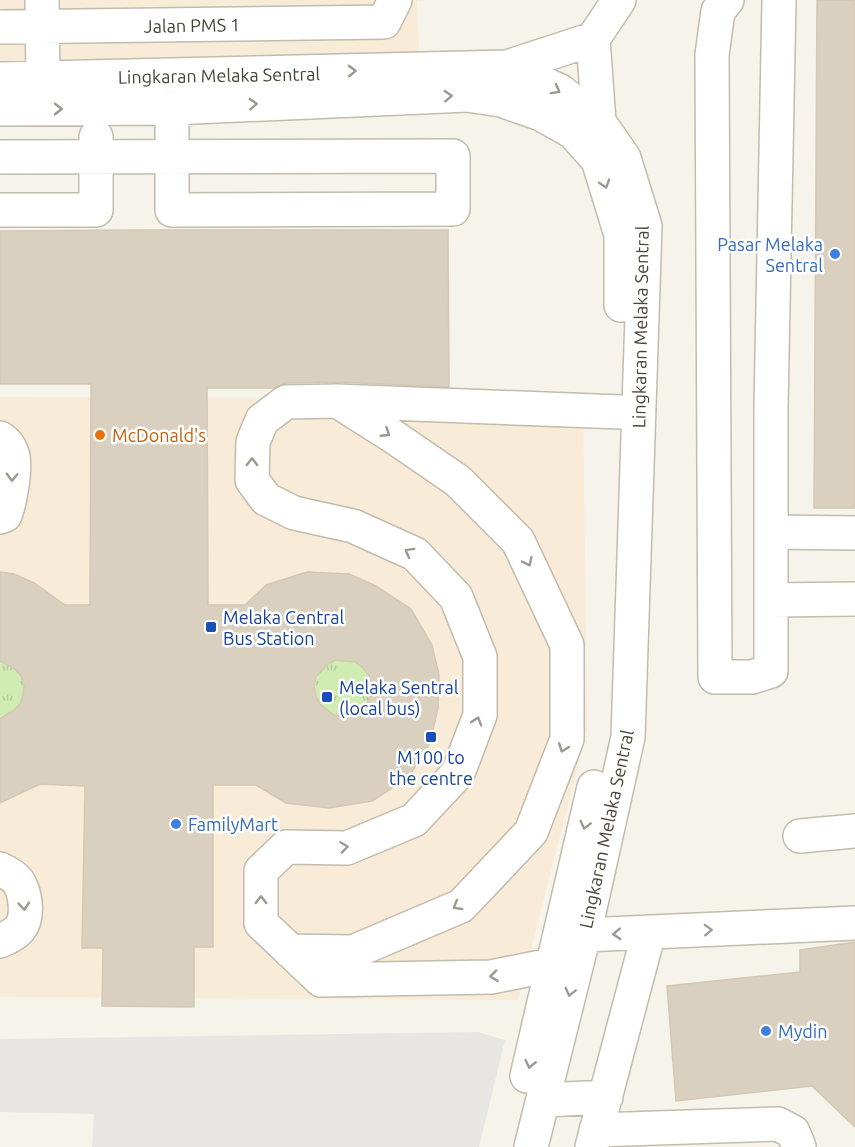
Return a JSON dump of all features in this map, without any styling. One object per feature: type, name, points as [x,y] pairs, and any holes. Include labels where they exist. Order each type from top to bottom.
[{"type":"street","points":[[507,67],[593,39],[620,0]]},
{"type":"street","points":[[727,0],[718,11],[712,55],[715,677],[752,677],[771,671],[772,395],[778,0]]},
{"type":"street","name":"Jalan PMS 1","points":[[0,27],[42,13],[390,11]]},
{"type":"street","points":[[42,13],[43,79]]},
{"type":"street","points":[[593,39],[599,122]]},
{"type":"street","name":"Lingkaran Melaka Sentral","points":[[0,79],[507,67],[560,91],[599,122],[624,158],[645,226],[628,737],[584,935],[531,1147]]},
{"type":"street","name":"Lingkaran Melaka Sentral","points":[[0,109],[172,108],[467,95],[501,100],[541,114],[573,132],[598,160],[621,235],[621,412],[606,735],[529,1067],[508,1147]]},
{"type":"street","points":[[0,157],[172,157],[453,156],[453,209],[172,210],[172,157],[172,108]]},
{"type":"street","points":[[0,210],[96,210],[96,109]]},
{"type":"street","points":[[290,951],[352,952],[461,906],[531,832],[567,739],[567,645],[518,541],[458,481],[337,401]]},
{"type":"street","points":[[621,412],[337,401],[286,402],[262,420],[253,442],[252,480],[267,499],[294,513],[353,526],[415,554],[456,597],[480,657],[480,715],[458,773],[414,820],[347,848],[286,847],[261,871],[261,923],[321,980],[491,977],[551,965],[584,935],[855,923]]},
{"type":"street","points":[[0,438],[13,454],[11,499],[5,515],[0,517]]},
{"type":"street","points":[[771,532],[855,533]]},
{"type":"street","points":[[771,600],[855,599]]},
{"type":"street","points":[[800,836],[855,831]]},
{"type":"street","points":[[0,869],[12,875],[21,886],[25,907],[25,920],[19,930],[0,941]]},
{"type":"street","points":[[650,932],[594,1138],[778,1124],[793,1132],[799,1147]]},
{"type":"street","points":[[544,1100],[606,1097]]},
{"type":"shaded area","points":[[0,0],[431,0],[417,1],[419,54],[0,61]]},
{"type":"shaded area","points":[[0,397],[583,400],[587,731],[518,1000],[0,997]]},
{"type":"shaded area","points":[[478,1032],[505,1040],[479,1147],[92,1147],[94,1114],[0,1112],[0,1039]]},
{"type":"green space","points":[[338,660],[348,660],[363,668],[369,677],[371,688],[369,699],[363,708],[348,716],[338,716],[327,711],[320,704],[315,693],[315,683],[320,672],[327,665]]},
{"type":"green space","points":[[0,661],[17,671],[24,684],[24,691],[19,705],[14,710],[0,716]]},
{"type":"building","name":"Pasar Melaka Sentral","points":[[817,0],[855,0],[855,508],[814,508]]},
{"type":"building","name":"Melaka Central Bus Station","points":[[448,230],[449,387],[337,382],[286,383],[274,388],[207,388],[208,605],[245,605],[266,585],[307,572],[349,574],[376,586],[411,609],[432,645],[439,675],[438,708],[430,743],[408,778],[372,801],[329,808],[286,803],[256,785],[213,785],[213,947],[194,947],[194,1007],[102,1006],[103,948],[82,948],[85,786],[40,784],[0,803],[0,718],[20,704],[24,685],[15,669],[0,661],[0,572],[14,574],[34,583],[65,605],[90,605],[91,384],[0,384],[0,231]],"holes":[[[336,660],[355,662],[369,675],[371,694],[361,710],[343,716],[334,715],[320,704],[316,696],[314,687],[316,677],[328,664]]]},
{"type":"building","points":[[855,942],[855,1127],[812,1086],[676,1101],[667,986],[800,972],[800,950]]},
{"type":"place","name":"Pasar Melaka Sentral","points":[[835,254]]},
{"type":"place","name":"McDonald's","points":[[100,435]]},
{"type":"place","name":"Melaka Central Bus Station","points":[[211,627]]},
{"type":"place","name":"Melaka Sentral (local bus)","points":[[327,697]]},
{"type":"place","name":"M100 to the centre","points":[[431,737]]},
{"type":"place","name":"FamilyMart","points":[[176,824]]},
{"type":"place","name":"Mydin","points":[[766,1031]]}]
